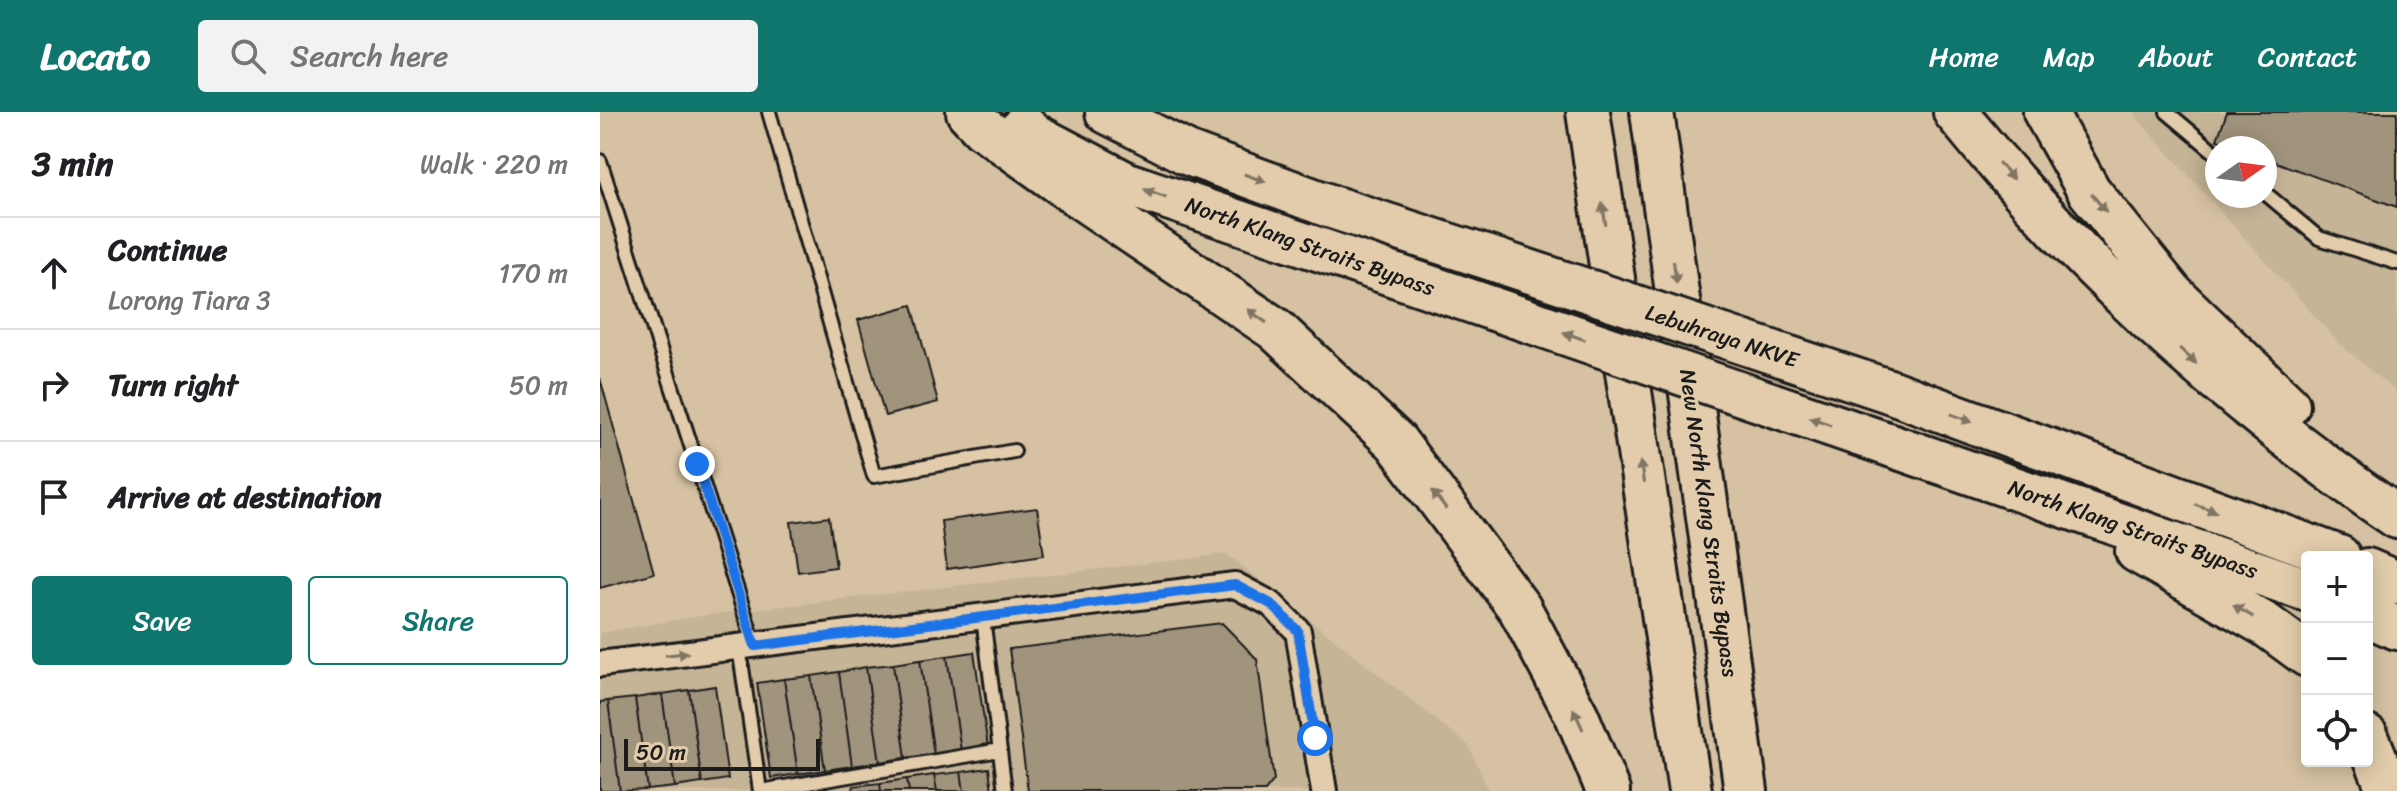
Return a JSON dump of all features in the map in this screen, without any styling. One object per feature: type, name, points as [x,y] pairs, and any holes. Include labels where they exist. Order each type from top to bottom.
[{"type":"highway","points":[[968,112],[983,128],[1080,197],[1275,329],[1396,442],[1520,609],[1577,716],[1608,791]]},
{"type":"highway","name":"North Klang Straits Bypass","points":[[1010,112],[1034,135],[1127,184],[2301,588]]},
{"type":"highway","name":"Lebuhraya NKVE","points":[[1107,112],[1189,154],[1332,207],[1889,391],[2323,551]]},
{"type":"highway","points":[[1588,112],[1690,791]]},
{"type":"highway","points":[[1955,112],[2090,263],[2195,362],[2329,470],[2397,517]]},
{"type":"highway","points":[[2045,112],[2089,191],[2172,294],[2281,400],[2397,487]]},
{"type":"highway","name":"New North Klang Straits Bypass","points":[[1657,124],[1746,791]]},
{"type":"highway","points":[[1959,468],[2008,494],[2137,551],[2254,617],[2301,651]]},
{"type":"highway","points":[[2373,573],[2397,583]]},
{"type":"highway","points":[[2373,618],[2397,628]]},
{"type":"highway","points":[[2373,752],[2389,791]]},
{"type":"street","points":[[600,664],[1235,585],[1271,604],[1298,631],[1324,791]]},
{"type":"lane","points":[[769,112],[874,476],[1014,451]]},
{"type":"lane","points":[[2167,112],[2205,144]]},
{"type":"lane","points":[[600,161],[747,646],[761,791],[1000,750]]},
{"type":"lane","points":[[2277,203],[2319,238],[2397,263]]},
{"type":"lane","points":[[983,618],[1005,791]]},
{"type":"shaded area","points":[[2134,112],[2397,112],[2397,393],[2338,342],[2218,208],[2277,208],[2277,136],[2205,136],[2205,194]]},
{"type":"shaded area","points":[[1227,554],[1469,746],[1489,791],[600,791],[600,633],[706,615]]},
{"type":"building","points":[[2227,112],[2397,112],[2397,207],[2277,162],[2277,136],[2218,136]]},
{"type":"building","points":[[912,305],[938,402],[885,416],[858,320]]},
{"type":"building","points":[[600,378],[654,573],[600,588]]},
{"type":"building","points":[[1037,508],[1044,555],[947,569],[941,521]]},
{"type":"building","points":[[829,517],[836,567],[798,572],[791,522]]},
{"type":"building","points":[[1222,623],[1257,659],[1274,780],[1265,791],[1028,791],[1009,649]]},
{"type":"building","points":[[974,652],[988,747],[961,751],[947,656]]},
{"type":"building","points":[[947,656],[961,751],[934,755],[920,660]]},
{"type":"building","points":[[920,660],[934,755],[906,758],[893,664]]},
{"type":"building","points":[[893,664],[906,758],[880,762],[866,667]]},
{"type":"building","points":[[866,667],[880,762],[852,766],[839,672]]},
{"type":"building","points":[[839,672],[852,766],[825,770],[811,676]]},
{"type":"building","points":[[811,676],[825,770],[798,774],[784,679]]},
{"type":"building","points":[[784,679],[798,774],[771,778],[757,683]]},
{"type":"building","points":[[715,686],[728,779],[702,783],[689,690]]},
{"type":"building","points":[[689,690],[702,783],[675,787],[662,694]]},
{"type":"building","points":[[662,694],[675,787],[648,790],[635,698]]},
{"type":"building","points":[[635,698],[648,790],[620,791],[608,701]]},
{"type":"building","points":[[608,701],[620,791],[600,791],[600,702]]},
{"type":"building","points":[[989,768],[992,791],[964,791],[961,772]]},
{"type":"building","points":[[961,772],[964,791],[937,791],[934,775]]},
{"type":"building","points":[[934,775],[937,791],[909,791],[907,779]]},
{"type":"building","points":[[907,779],[909,791],[881,791],[880,783]]},
{"type":"building","points":[[880,783],[881,791],[854,791],[853,786]]},
{"type":"route","points":[[697,464],[755,646],[1235,585],[1271,604],[1298,631],[1315,738]]}]
